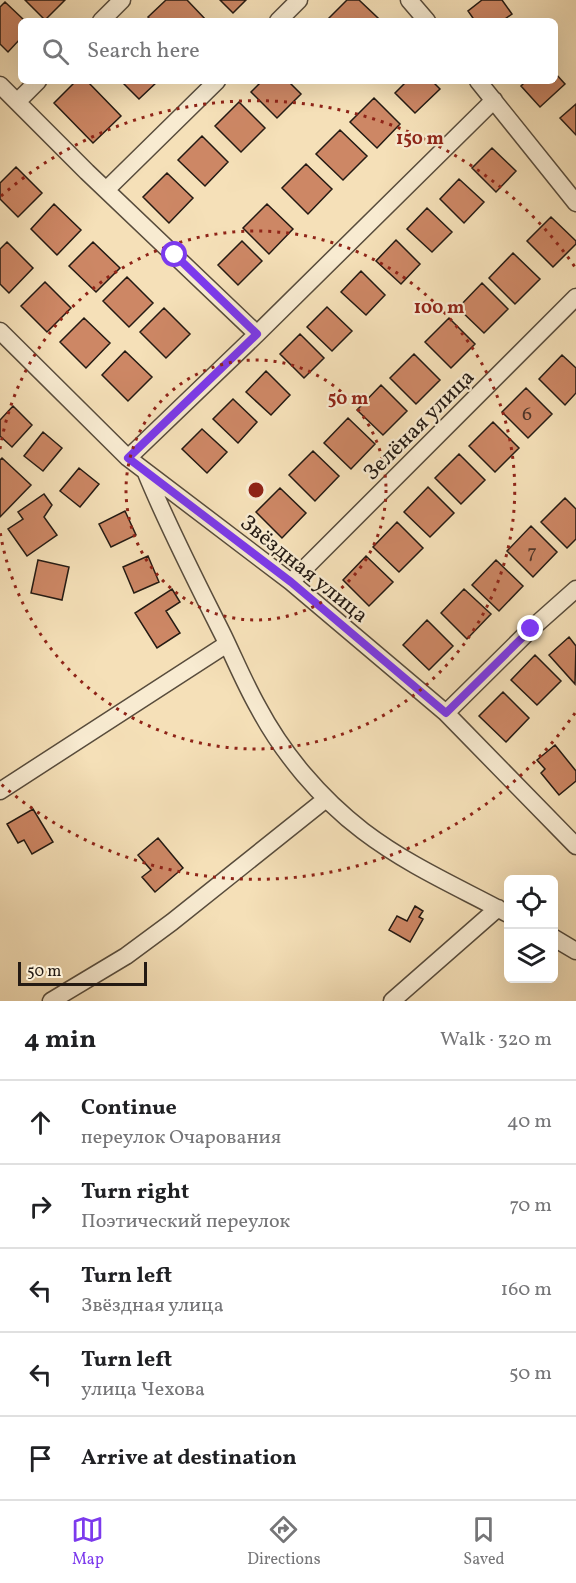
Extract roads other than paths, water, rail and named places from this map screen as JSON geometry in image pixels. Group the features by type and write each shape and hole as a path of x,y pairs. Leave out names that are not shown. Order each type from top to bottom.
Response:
{"street":[{"path":"104,18 122,0"},
{"path":"281,18 299,0"},
{"path":"409,0 424,18"},
{"path":"17,102 35,84"},
{"path":"106,190 214,84"},
{"path":"481,84 576,203"},
{"path":"0,85 257,334"},
{"path":"128,458 494,100"},
{"name":"Зелёная улица","path":"291,582 576,297"},
{"name":"Звёздная улица","path":"0,331 128,458 291,582 446,713 576,846"},
{"path":"146,472 164,517 258,707 279,742 298,767 326,799 362,830 410,864 503,911 392,1001"},
{"path":"446,713 531,629 576,589"},
{"path":"0,791 227,644"},
{"path":"51,1001 126,956 230,878 326,799"},
{"path":"558,940 576,951"}]}
